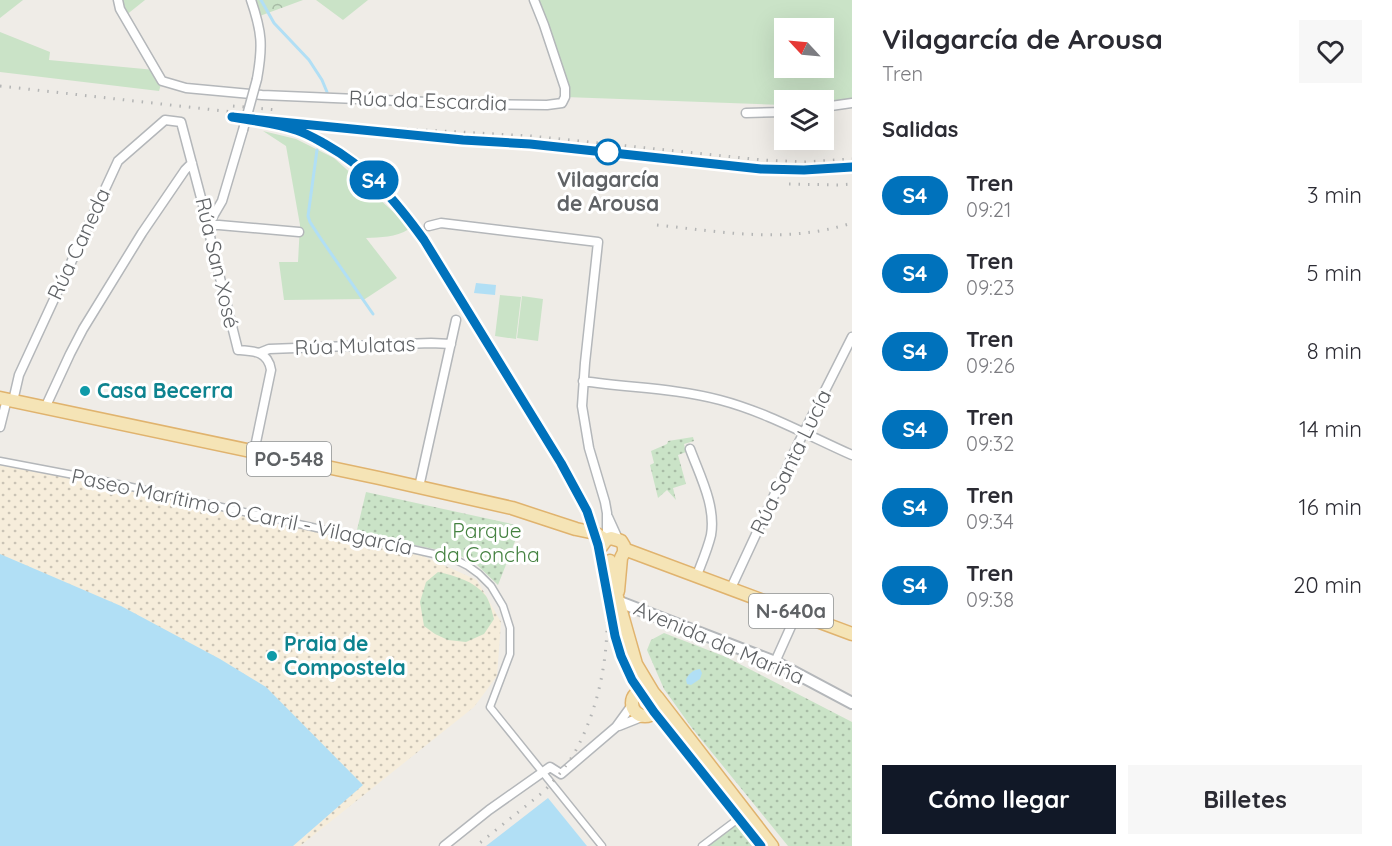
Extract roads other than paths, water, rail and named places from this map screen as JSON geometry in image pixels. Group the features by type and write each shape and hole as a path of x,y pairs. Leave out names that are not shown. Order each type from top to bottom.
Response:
{"main road":[{"name":"PO-548","path":"7,400 522,510 576,529 595,533 613,547"},
{"name":"N-640a","path":"613,547 697,575 852,634"},
{"path":"613,547 617,601 636,664 672,718 772,846"},
{"path":"636,664 633,701 636,712 672,718"},
{"path":"633,701 639,691 647,690 656,695"},
{"path":"648,715 658,706 656,695"}],"street":[{"name":"Rúa da Escardia","path":"118,0 120,9 162,81 186,88 262,95 547,105 562,103 565,88 534,0"},
{"path":"208,225 222,201 262,55 261,34 251,0"},
{"path":"834,106 852,103"},
{"path":"746,113 774,112"},
{"name":"Rúa Caneda","path":"0,428 7,400 118,161 165,120 181,122"},
{"name":"Rúa San Xosé","path":"181,122 238,350 259,353 268,359 271,370 254,452"},
{"path":"45,408 83,329 142,233 192,163"},
{"path":"429,226 441,223 598,242 582,406 607,513 607,534 613,547"},
{"path":"208,225 299,232"},
{"path":"419,487 456,320"},
{"name":"Rúa Santa Lucía","path":"731,588 852,337"},
{"name":"Rúa Mulatas","path":"259,353 269,349 290,348 451,344"},
{"path":"583,381 678,392 722,400 852,455"},
{"path":"690,449 707,494 711,513 711,535 697,575"},
{"name":"Paseo Marítimo O Carril - Vilagarcía","path":"0,461 100,480 429,552 460,562 479,574 491,586 503,606 510,628 510,654 490,707 543,772"},
{"name":"Avenida da Mariña","path":"617,601 775,662 852,703"},
{"path":"775,662 796,613"},
{"path":"444,846 489,810 550,767 561,774 616,727 633,701"},
{"path":"616,727 648,715"},
{"path":"543,772 602,846"},
{"path":"702,846 746,813"}],"water":[{"path":"476,283 496,285 495,295 474,293"},
{"path":"0,554 121,606 220,659 266,687 363,785 293,846 0,846"},
{"path":"700,669 702,673 700,679 691,685 687,684 689,674"},
{"path":"548,798 587,846 486,846"}],"waterway":[{"path":"261,0 274,23 309,60 327,92"},
{"path":"317,150 308,216 310,222 373,314"}],"railway":[{"path":"0,86 242,113"},
{"path":"233,106 277,110"},
{"path":"265,116 405,129 531,136 763,160 804,162 852,159"},
{"path":"233,117 281,126 311,136 340,153 368,174 391,198 424,240 561,463 592,524 605,580 607,609 603,668 588,724 576,750 552,783 476,846"},
{"path":"789,184 852,184"},
{"path":"657,225 731,233 779,235 803,233 852,223"},
{"path":"612,621 624,660 641,693 663,724 761,846"}],"train":[{"name":"S4","path":"761,846 654,712 632,680 615,636 598,545 587,511 561,463 424,240 380,184 337,151 296,130 232,117 463,140 530,144 761,169 804,170 852,167"}],"place":[{"name":"Vilagarcía de Arousa","path":"608,152"},
{"name":"Casa Becerra","path":"85,391"},
{"name":"Praia de Compostela","path":"272,656"}],"park label":[{"name":"Parque da Concha","path":"487,543"}]}
